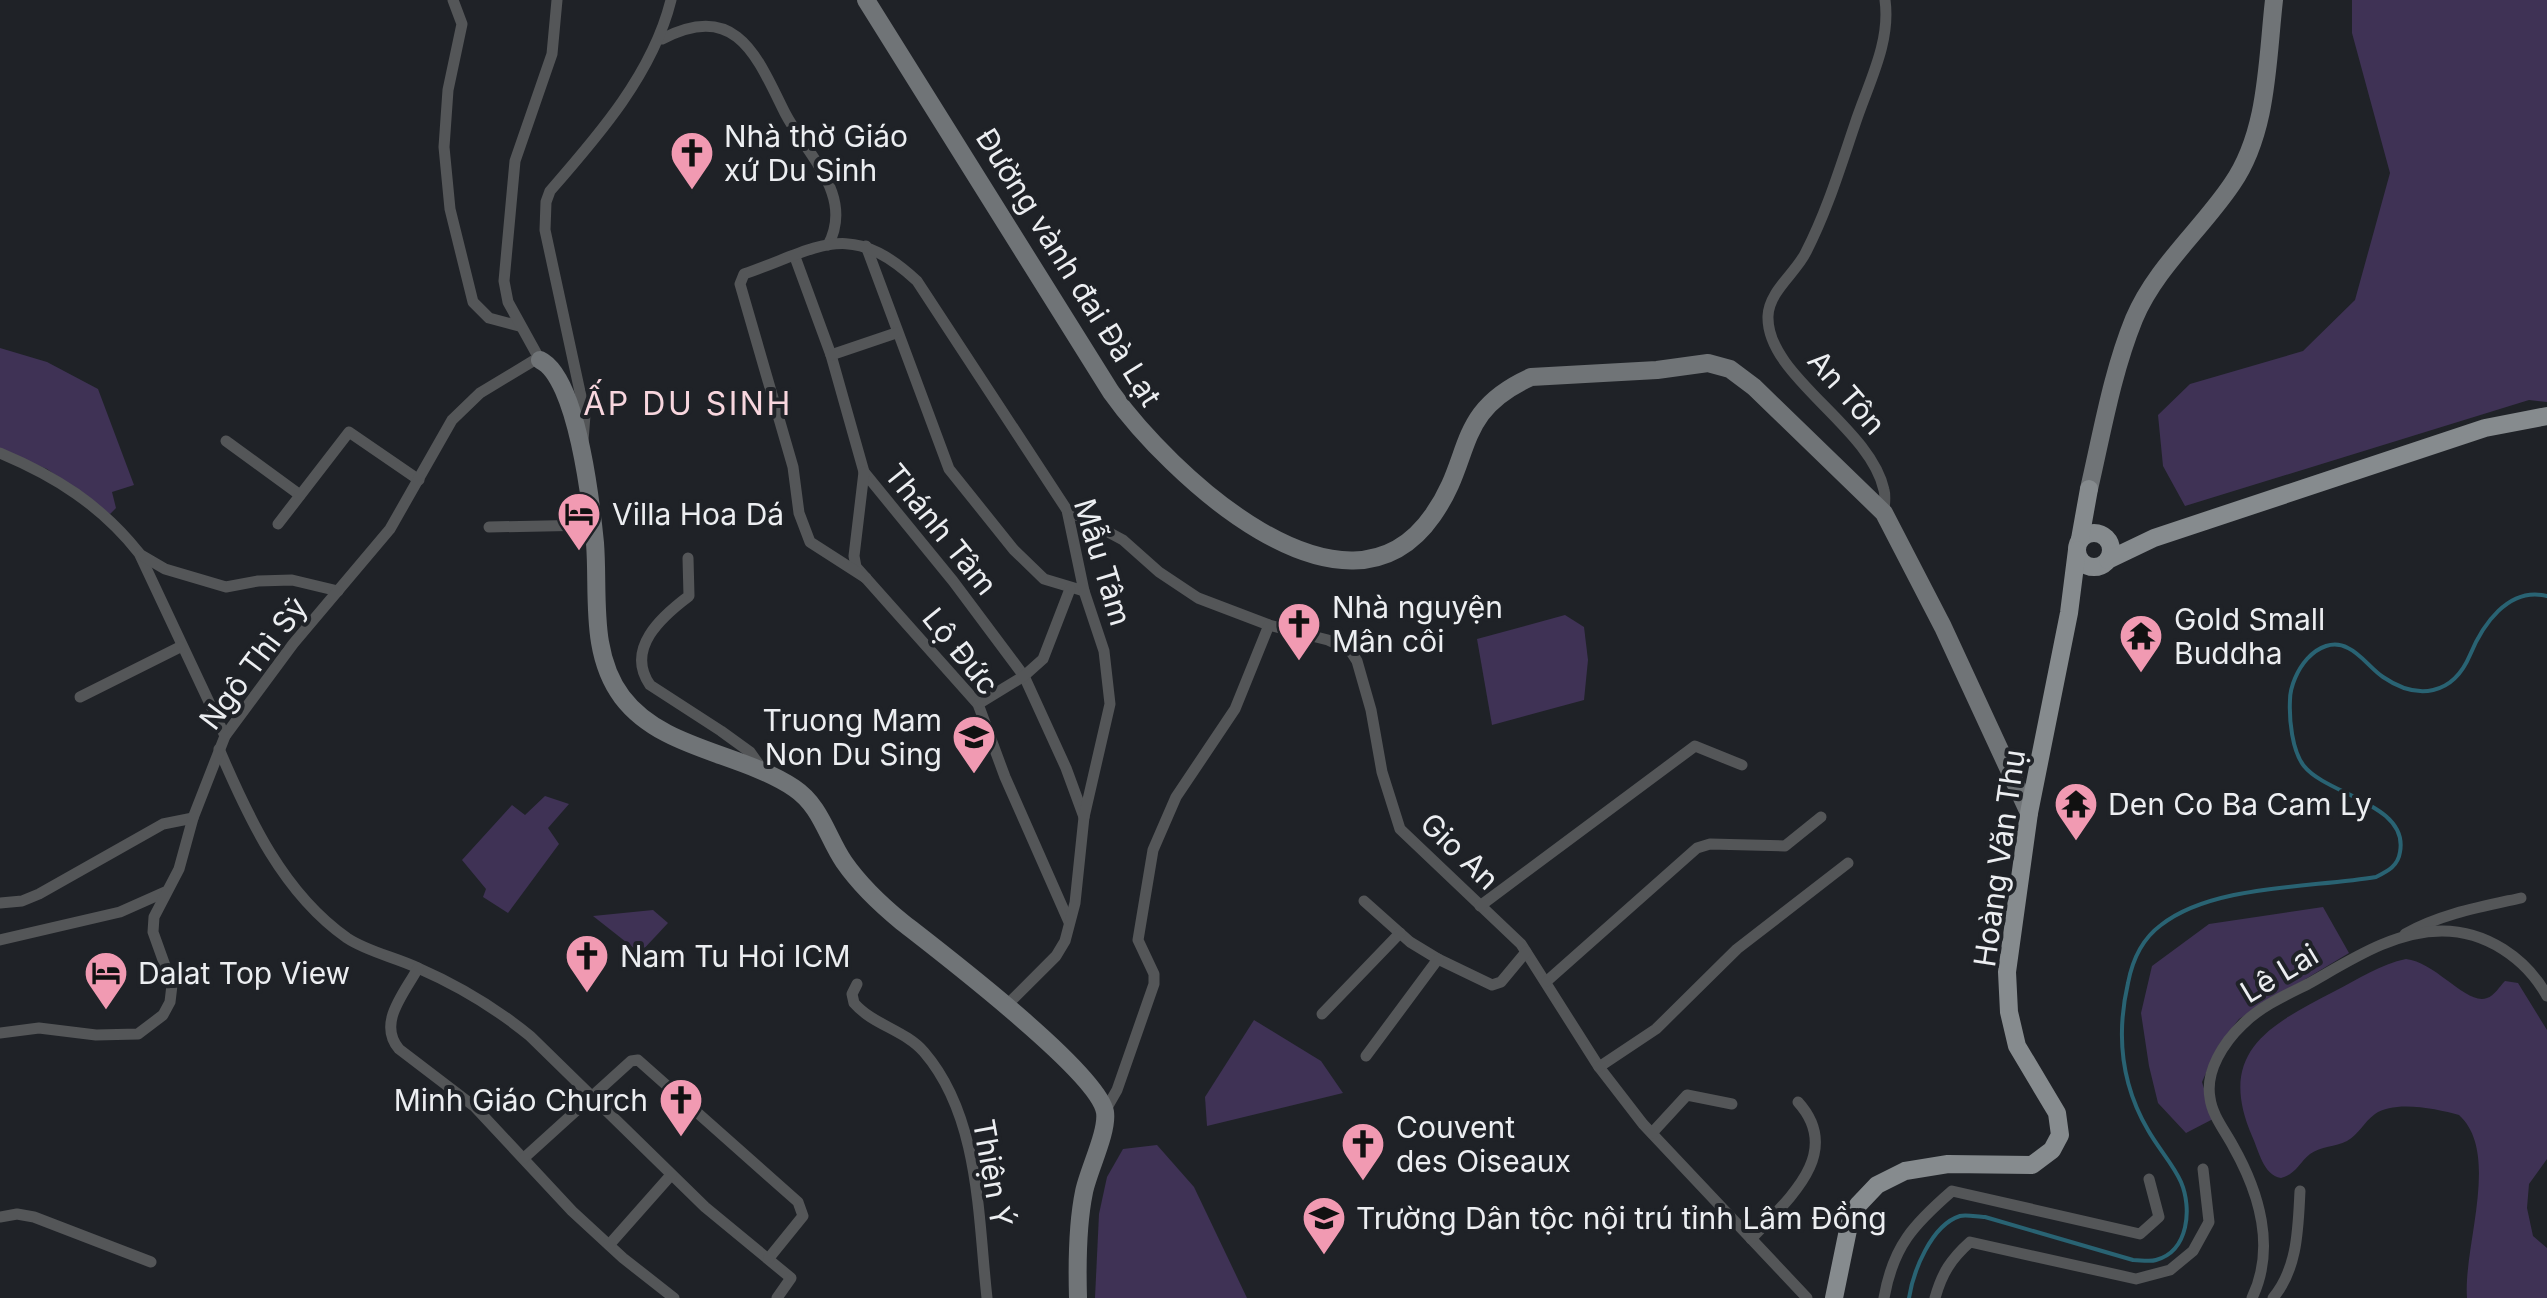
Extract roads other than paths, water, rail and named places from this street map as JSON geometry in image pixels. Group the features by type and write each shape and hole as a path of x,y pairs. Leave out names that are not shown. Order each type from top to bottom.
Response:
{"main road":[{"name":"Đường vành đai Đà Lạt","path":"866,0 1126,412 1194,484 1234,514 1276,538 1326,558 1355,560 1382,555 1405,543 1432,518 1485,406 1506,388 1531,377 1708,363 1730,369 1754,386 1884,513"},
{"path":"2103,563 2111,549 2093,517 2090,489 2134,318 2164,270 2232,184 2254,138 2262,104 2274,0"},
{"path":"540,360 552,366 561,380 582,456 593,525 600,638 605,666 620,695 643,720 663,732 796,789 810,803 843,860 870,894 1080,1073 1104,1111 1080,1212 1078,1298"},
{"path":"2154,538 2123,541 2090,532 2078,544 2086,565 2103,563 2154,538 2485,428 2547,416"},
{"name":"Hoàng Văn Thụ","path":"1834,1298 1849,1225 1858,1204 1876,1185 1905,1171 1948,1164 2032,1166 2052,1150 2060,1135 2058,1113 2017,1046 2009,1012 2008,972 2029,813 2070,613 2078,544 2090,489"},
{"name":"An Tôn","path":"1884,513 1943,626 2029,813"},
{"name":"Hoàng Văn Thụ","path":"2070,613 2082,586 2103,563"}],"street":[{"path":"453,0 462,24 448,90 444,147 450,209 474,302 489,318 520,326"},
{"path":"540,360 508,302 504,281 515,161 552,54 557,0"},
{"path":"582,456 585,415 549,247 546,202 550,190 623,100 652,49 672,0"},
{"name":"An Tôn","path":"1884,513 1884,490 1872,464 1773,347 1768,315 1771,302 1804,256 1834,189 1881,50 1887,23 1886,0"},
{"path":"652,49 688,14"},
{"path":"730,17 741,23 752,40 786,114 834,195 836,226 828,245"},
{"path":"866,578 810,542 799,513 793,468 740,284 744,274 838,242 866,245 949,469 1014,550 1044,579 1084,592"},
{"name":"Mẫu Tâm","path":"866,245 901,266 916,281 1067,510 1084,592 1104,651 1110,704 1084,817 1075,903 1056,956 1006,1006"},
{"name":"Thánh Tâm","path":"795,256 830,354 864,472 1024,676 1084,817"},
{"path":"830,354 896,333"},
{"name":"Ngô Thì Sỹ","path":"0,1033 39,1028 96,1035 138,1034 154,1023 170,1002 172,985 153,932 154,917 179,869 193,818 225,736 292,644 390,529 444,432 463,408 540,360"},
{"path":"278,524 349,432 418,480"},
{"path":"226,441 300,495"},
{"path":"0,452 64,484 92,503 124,534 139,553 225,736"},
{"path":"864,472 854,556 856,567 866,578"},
{"name":"Gio An","path":"1067,510 1123,540 1158,572 1198,598 1350,650 1371,710 1382,772 1400,829 1526,952 1599,1067 1652,1133 1806,1298"},
{"path":"489,527 593,525"},
{"path":"139,553 165,570 226,587 292,580 338,592"},
{"path":"688,558 690,596 654,628 644,643 642,672 650,685 750,752 765,773"},
{"name":"Lộ Đức","path":"866,578 978,704 1005,777 1069,922"},
{"path":"978,704 1024,676 1043,658 1070,589"},
{"path":"1104,1111 1118,1090 1154,984 1154,974 1138,940 1152,850 1176,796 1235,709 1270,625"},
{"path":"80,697 180,647"},
{"path":"1480,906 1695,746 1742,766"},
{"path":"219,749 260,837 290,884 350,940 418,968 516,1024 670,1176 792,1278 777,1298"},
{"path":"1547,982 1697,848 1710,844 1785,846 1821,817"},
{"path":"0,903 39,894 163,824 193,818"},
{"path":"1599,1067 1656,1029 1737,949 1848,863"},
{"path":"0,940 120,912 165,892"},
{"path":"2397,938 2441,917 2521,898"},
{"path":"1364,901 1438,959 1492,985 1500,982 1526,952"},
{"name":"Lê Lai","path":"2252,1298 2264,1274 2263,1222 2248,1171 2217,1118 2210,1097 2212,1070 2223,1047 2244,1022 2288,994 2397,938 2437,931 2460,932 2486,940 2520,960 2537,977 2547,996"},
{"path":"1322,1014 1400,933"},
{"path":"1366,1056 1438,959"},
{"path":"418,968 390,1021 390,1039 398,1050 475,1107 609,1246 674,1298"},
{"name":"Thiện Ý","path":"857,984 852,994 854,1004 914,1042 927,1056 962,1121 987,1298"},
{"path":"524,1158 590,1096 631,1061 638,1060 798,1202 803,1216 769,1258"},
{"path":"1652,1133 1686,1095 1732,1104"},
{"path":"1751,1239 1802,1183 1811,1167 1814,1130 1811,1117 1798,1102"},
{"path":"1948,1164 1952,1191"},
{"path":"1935,1298 1951,1260 1970,1242 2136,1279 2170,1270 2193,1251 2208,1222 2203,1169"},
{"path":"609,1246 670,1176"},
{"path":"1952,1191 2140,1234 2159,1216 2149,1179"},
{"path":"1884,1298 1898,1249 1918,1221 1952,1191"},
{"path":"2272,1298 2280,1290 2296,1249 2300,1191"},
{"path":"0,1217 17,1214 34,1218 151,1262"}],"waterway":[{"path":"1909,1298 1919,1263 1932,1239 1950,1221 1963,1215 1985,1217 2133,1260 2156,1260 2175,1248 2187,1216 2184,1192 2178,1175 2139,1113 2123,1059 2124,1002 2139,951 2161,925 2208,902 2264,890 2376,877 2395,864 2400,852 2399,836 2392,822 2380,811 2315,776 2297,752 2292,734 2291,689 2307,659 2316,651 2326,646 2342,646 2396,685 2433,690 2454,679 2498,611 2520,597 2547,596"}],"place":[{"name":"Nhà thờ Giáo xứ Du Sinh","path":"692,191"},
{"name":"Villa Hoa Dá","path":"579,552"},
{"name":"Nhà nguyện Mân côi","path":"1299,662"},
{"name":"Gold Small Buddha","path":"2141,674"},
{"name":"Truong Mam Non Du Sing","path":"974,775"},
{"name":"Den Co Ba Cam Ly","path":"2076,842"},
{"name":"Nam Tu Hoi ICM","path":"587,994"},
{"name":"Dalat Top View","path":"106,1011"},
{"name":"Minh Giáo Church","path":"681,1138"},
{"name":"Couvent des Oiseaux","path":"1363,1182"},
{"name":"Trường Dân tộc nội trú tỉnh Lâm Đồng","path":"1324,1256"}],"district":[{"name":"ẤP DU SINH","path":"688,403"}]}
